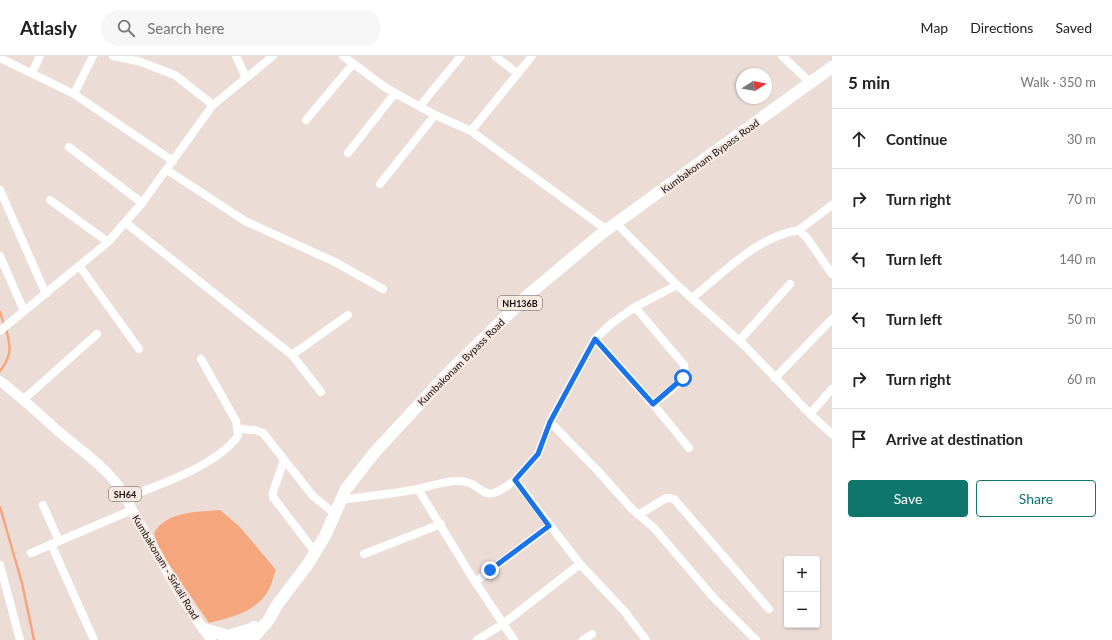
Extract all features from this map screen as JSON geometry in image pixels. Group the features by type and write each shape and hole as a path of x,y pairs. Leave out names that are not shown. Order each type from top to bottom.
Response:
{"highway":[{"name":"Kumbakonam Bypass Road","path":"240,640 252,637 268,621 277,605 315,552 342,500 346,489 375,452 449,372 528,295 612,226 832,67"},
{"path":"204,629 228,636 252,637"}],"main road":[{"name":"Kumbakonam - Sirkali Road","path":"0,381 24,399 58,431 98,463 113,478 127,497 132,510 184,601 211,640"}],"street":[{"path":"32,73 40,56"},
{"path":"74,94 93,56"},
{"path":"113,56 138,61 175,75 213,105"},
{"path":"236,56 246,78"},
{"path":"0,331 80,267 108,242 142,203 213,105 273,56"},
{"path":"343,56 394,93 435,115 471,131 612,226 739,341 810,414 832,434"},
{"path":"420,106 461,56"},
{"path":"495,56 518,74"},
{"path":"471,131 532,56"},
{"path":"782,56 811,83"},
{"path":"0,58 74,94 173,161"},
{"path":"306,120 353,64"},
{"path":"348,153 394,93"},
{"path":"380,184 435,115"},
{"path":"68,147 142,203"},
{"path":"167,170 245,220 335,262 383,289"},
{"path":"0,190 46,294"},
{"path":"50,200 108,242"},
{"path":"692,298 750,250 782,233 799,230 832,205"},
{"path":"126,223 292,354 321,392"},
{"path":"799,230 808,238 832,274"},
{"path":"0,256 24,311"},
{"path":"80,267 139,349"},
{"path":"739,341 790,284"},
{"path":"342,500 418,489 448,481 460,480 472,484 486,493 492,494 501,491 515,480 538,454 550,422 595,339 612,323 635,307 677,285"},
{"path":"635,307 684,366 686,371 683,378 653,404"},
{"path":"292,354 348,315"},
{"path":"775,378 832,319"},
{"path":"24,399 97,334"},
{"path":"595,339 653,404 689,448"},
{"path":"127,497 176,478 206,462 230,446 238,436 236,421 201,359"},
{"path":"810,414 832,389"},
{"path":"550,422 597,470 618,495 638,515 654,528 713,597 756,640"},
{"path":"238,429 254,430 263,433 313,496 335,514"},
{"path":"284,460 273,492 273,497 315,552"},
{"path":"515,480 549,526 580,564 625,612 646,640"},
{"path":"418,489 441,524 475,582 514,640"},
{"path":"638,515 666,498 674,499 769,609"},
{"path":"43,505 59,541"},
{"path":"31,553 132,510"},
{"path":"364,554 441,524"},
{"path":"475,582 549,526"},
{"path":"51,544 94,640"},
{"path":"477,640 504,624 580,564"},
{"path":"1,569 20,640"},
{"path":"584,640 592,634"}],"shaded area":[{"path":"220,510 240,527 276,570 269,589 257,604 242,613 209,623 159,550 154,533 166,520 174,517 193,512"}],"waterway":[{"path":"0,312 4,325"},
{"path":"0,371 7,361 9,351 9,341 6,329"},
{"path":"0,507 22,583 34,640"}],"route":[{"path":"490,570 549,526 515,480 538,454 550,422 595,339 653,404 683,378"}]}
